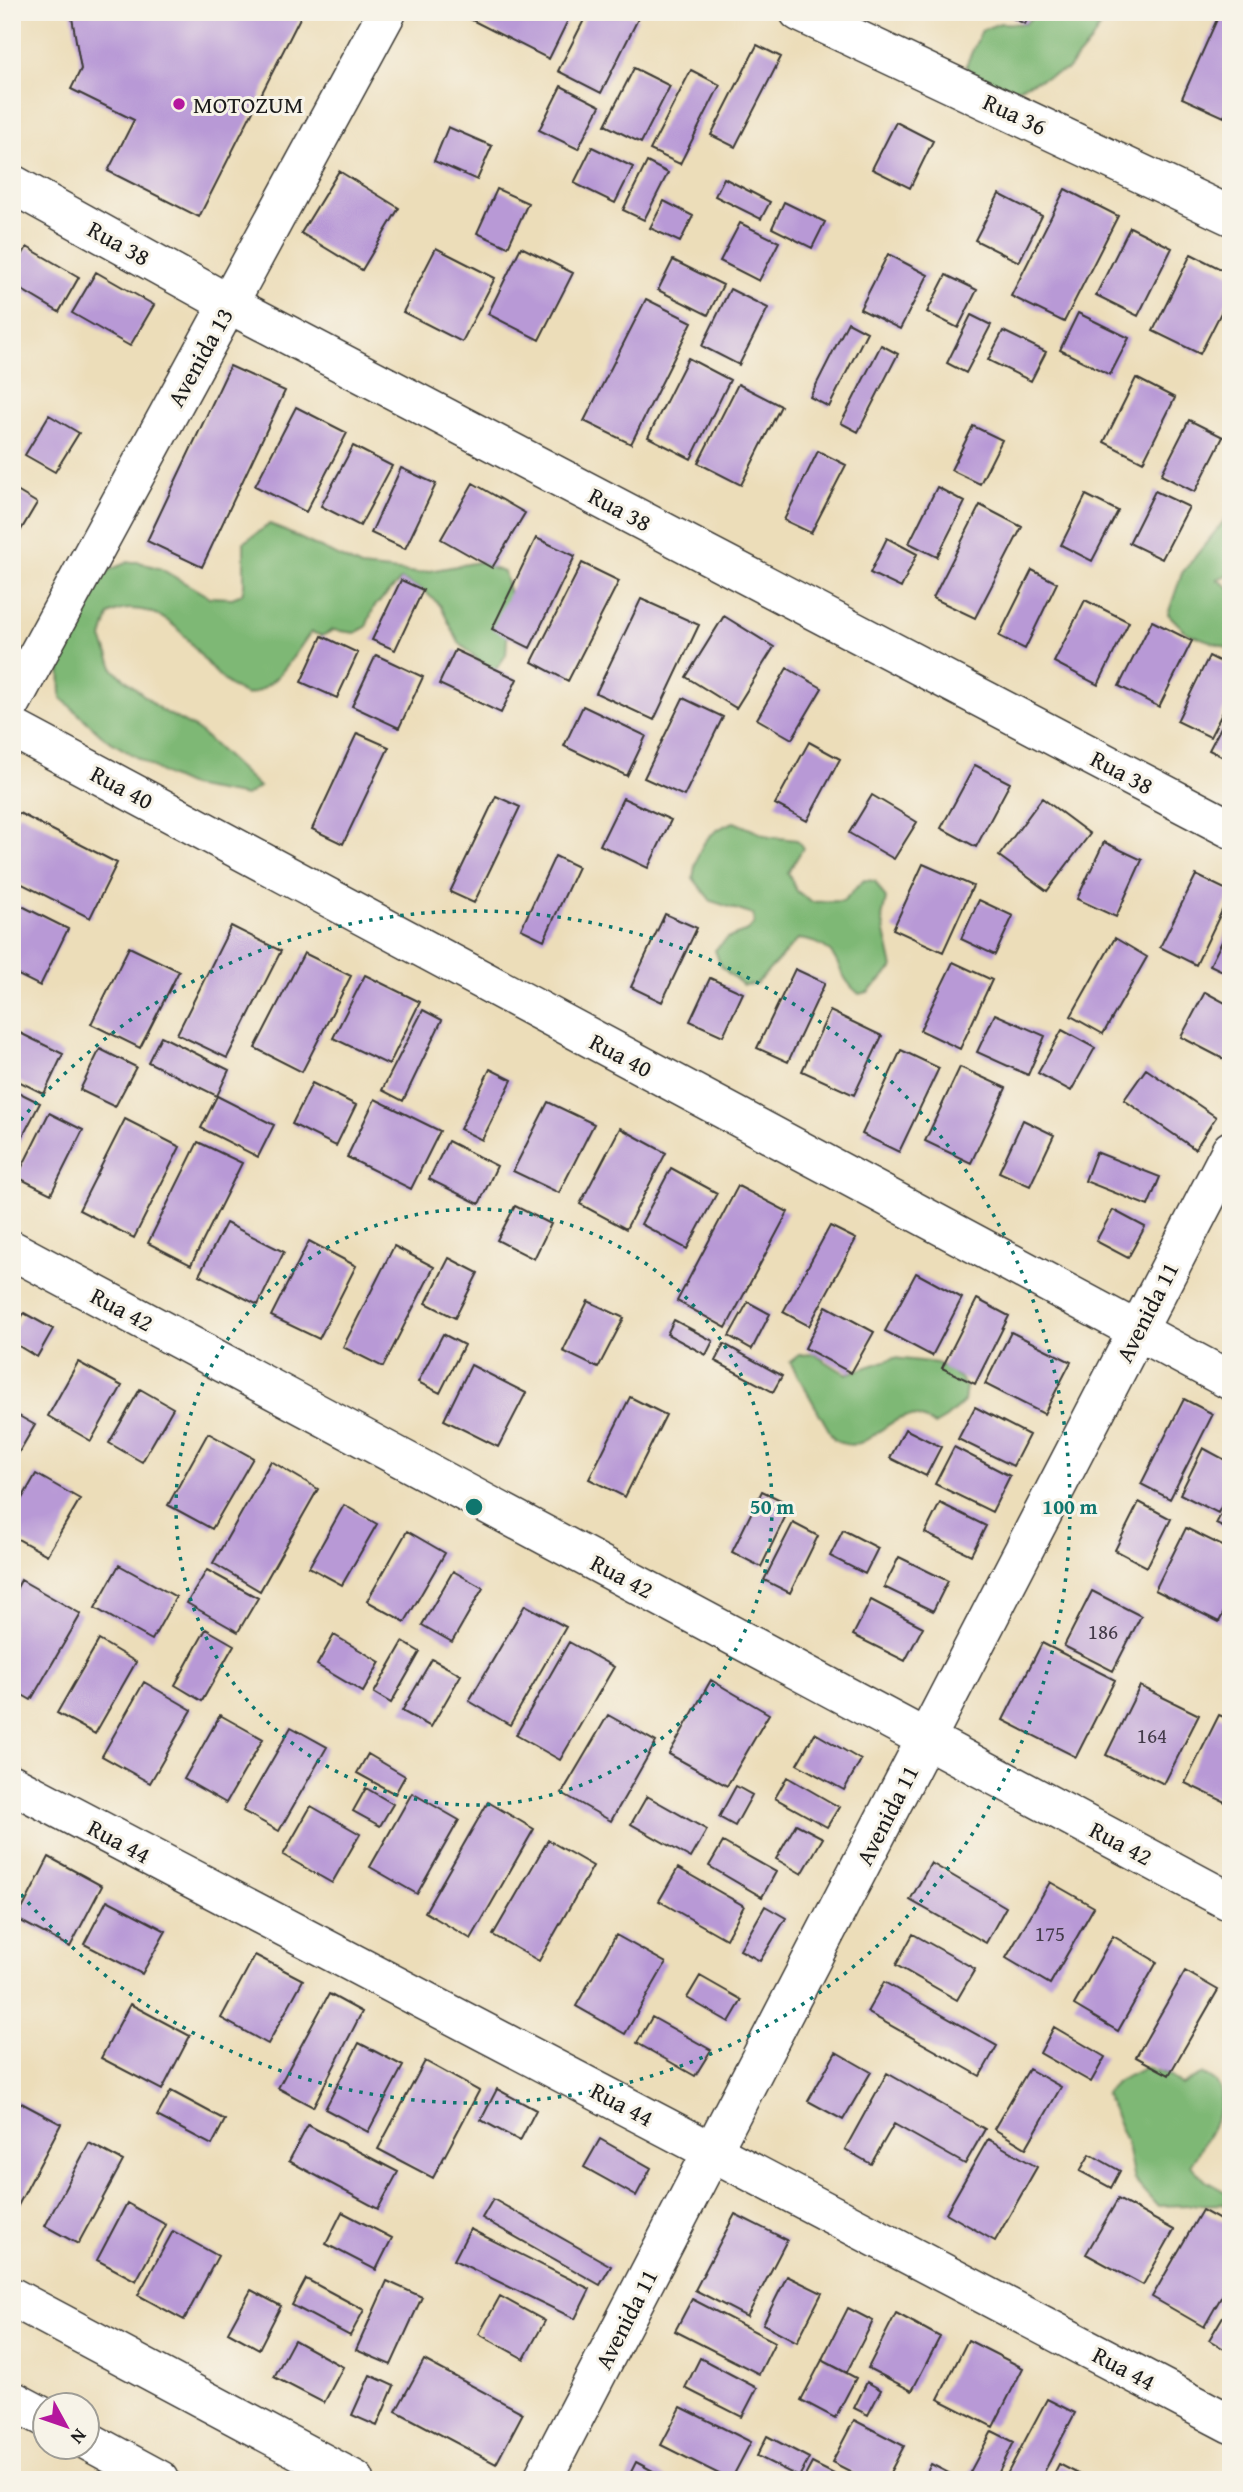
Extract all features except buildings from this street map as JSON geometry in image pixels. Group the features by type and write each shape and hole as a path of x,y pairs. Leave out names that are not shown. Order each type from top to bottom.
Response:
{"street":[{"name":"Avenida 13","path":"12,702 387,12"},
{"name":"Rua 36","path":"799,12 1231,216"},
{"name":"Rua 38","path":"12,184 229,304 1231,829"},
{"name":"Rua 40","path":"12,728 1231,1381"},
{"name":"Avenida 11","path":"542,2480 1231,1150"},
{"name":"Rua 42","path":"12,1250 1231,1902"},
{"name":"Rua 44","path":"12,1784 1231,2424"},
{"path":"12,2297 355,2480"},
{"path":"12,2400 32,2411"},
{"path":"102,2449 160,2480"}],"green space":[{"path":"1037,12 1108,12 1091,42 1067,70 1003,93 973,82 966,65 982,30 1000,23 1025,24"},
{"path":"1231,512 1231,574 1217,579 1231,589 1231,649 1187,633 1168,614 1182,573"},
{"path":"270,524 361,567 418,573 484,561 492,568 504,572 510,594 506,655 493,673 459,643 440,605 423,590 401,580 374,607 366,627 355,633 333,630 322,636 311,632 275,679 257,692 246,695 217,674 171,623 136,609 109,615 102,638 114,670 161,710 198,730 259,787 246,796 190,786 106,739 61,698 60,655 79,603 109,570 128,562 139,562 161,569 209,597 232,598 242,594 244,585 244,542"},
{"path":"734,822 769,837 797,840 803,848 788,873 797,891 811,902 843,901 864,880 875,881 886,899 882,918 893,968 868,992 859,994 850,985 836,960 824,947 798,939 756,984 743,985 721,967 715,950 728,938 748,931 754,923 753,915 711,901 693,878 700,850 709,836"},
{"path":"814,1354 846,1374 894,1358 937,1363 960,1378 966,1387 964,1402 934,1425 919,1417 905,1417 859,1443 847,1445 834,1439 790,1362 799,1355"},
{"path":"1146,2067 1169,2075 1181,2085 1203,2074 1217,2084 1221,2092 1219,2113 1190,2165 1206,2181 1231,2195 1231,2207 1223,2204 1157,2206 1134,2180 1126,2141 1105,2093 1116,2082"}],"place":[{"name":"MOTOZUM","path":"179,104"}]}
